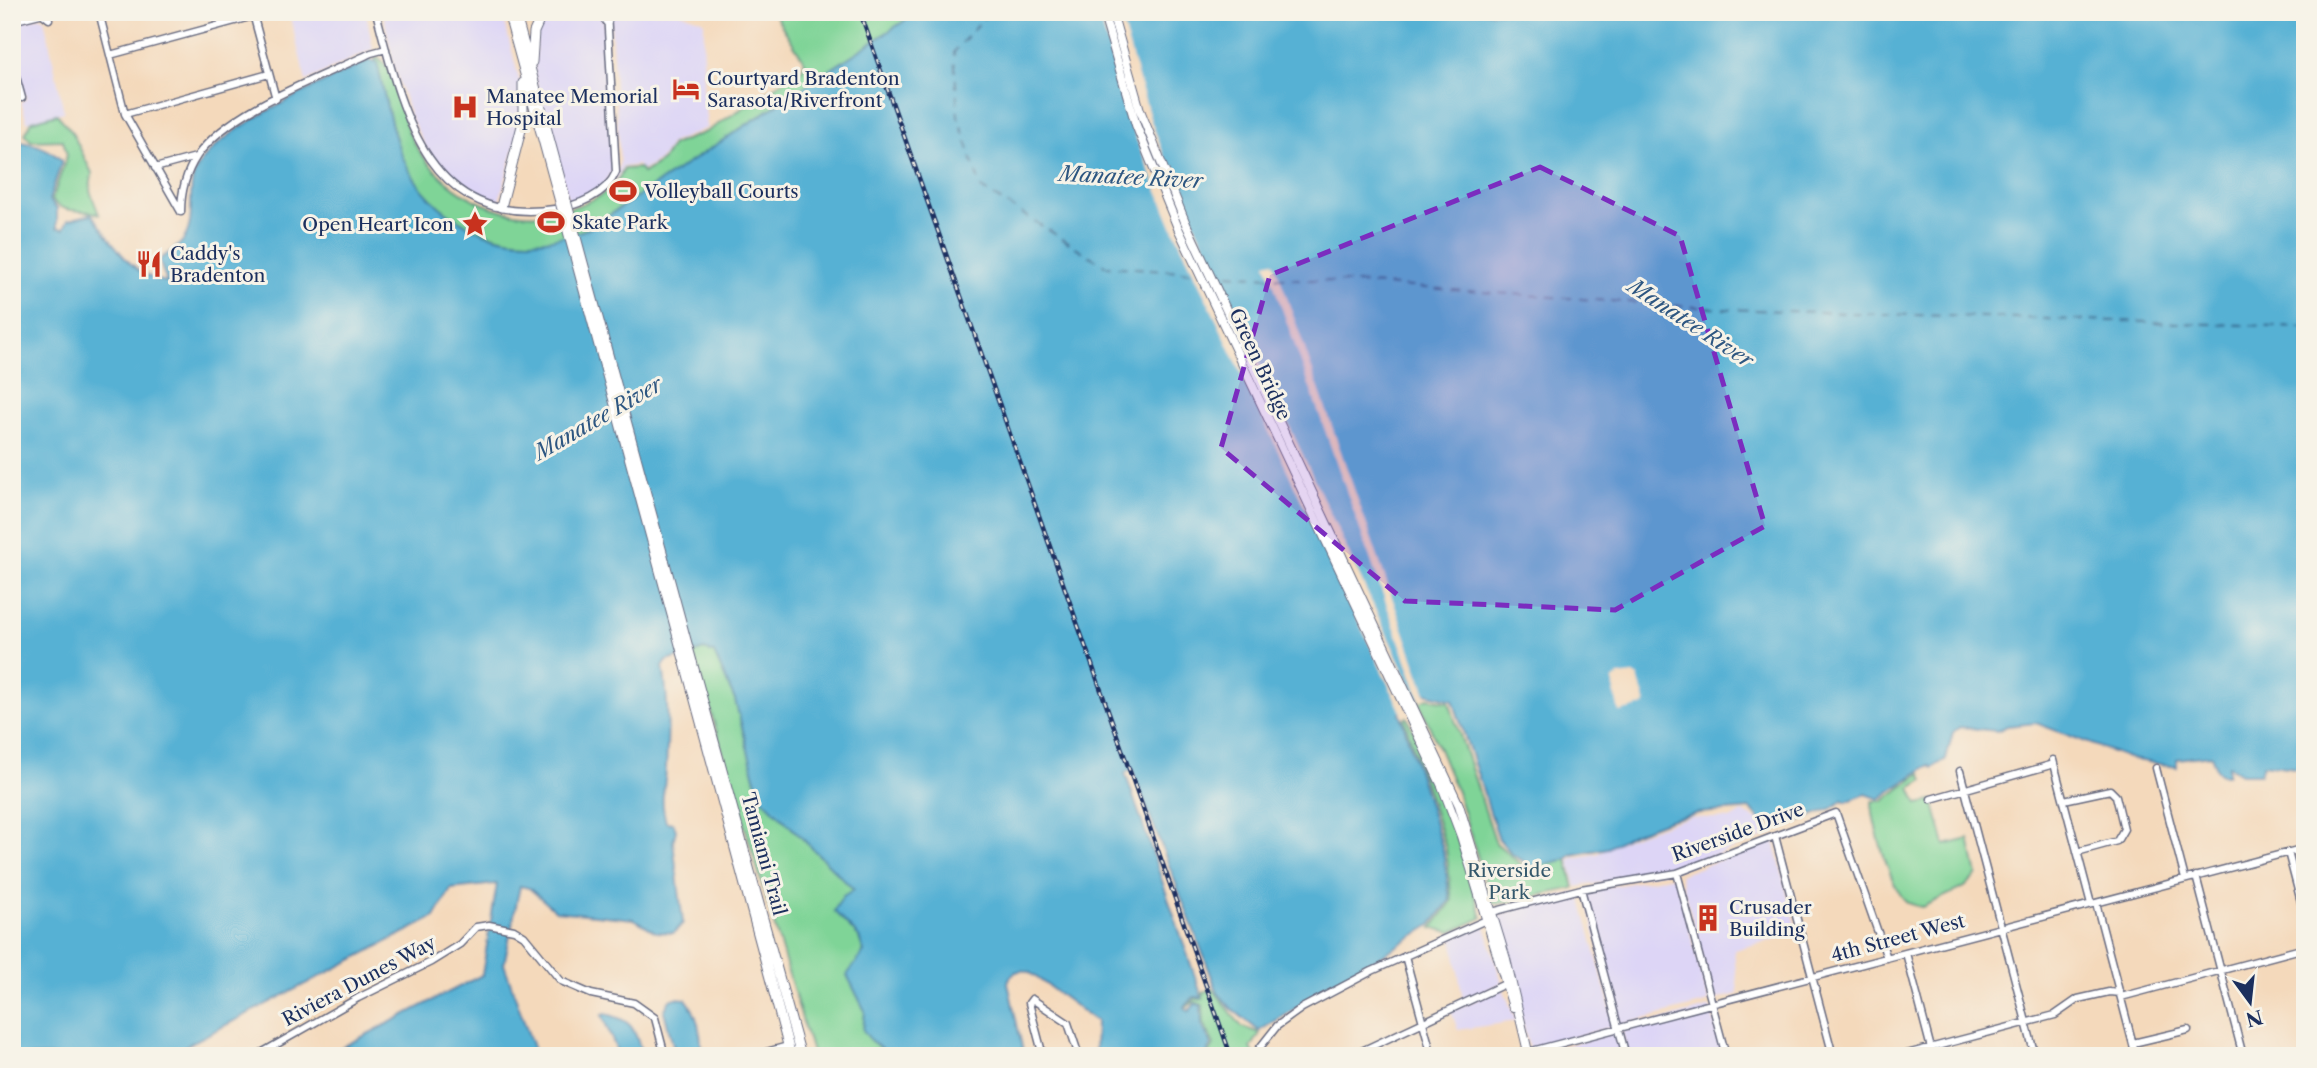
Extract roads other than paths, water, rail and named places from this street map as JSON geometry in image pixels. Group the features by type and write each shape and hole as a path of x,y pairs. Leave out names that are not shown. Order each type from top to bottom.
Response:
{"highway":[{"path":"508,12 559,186"},
{"path":"515,12 559,186"},
{"path":"532,75 534,32 543,12"},
{"path":"501,207 524,114 520,54"},
{"name":"Tamiami Trail","path":"559,186 753,898 801,1056"},
{"name":"Tamiami Trail","path":"753,898 789,1051"}],"main road":[{"name":"Green Bridge","path":"1103,12 1136,125 1178,228 1415,718"},
{"name":"Green Bridge","path":"1112,12 1140,110 1186,224 1415,718"},
{"path":"1415,718 1471,857 1485,904 1492,912"},
{"path":"1415,718 1459,805 1506,960 1508,983"},
{"path":"1461,836 1528,1054"},
{"path":"1486,920 1492,925 1506,960"}],"street":[{"path":"99,12 125,114 181,212 183,185 196,157 233,124 276,99 371,53 386,49"},
{"path":"110,55 268,12"},
{"path":"376,12 410,127 428,159 459,189 501,207 522,210 551,210 587,199 612,180 617,168 617,150 605,15"},
{"path":"12,21 40,13 49,19"},
{"path":"253,14 276,99"},
{"path":"12,62 23,98"},
{"path":"125,114 269,74"},
{"path":"155,168 196,157"},
{"path":"1931,799 2054,762 2136,1056"},
{"path":"2156,768 2185,879"},
{"path":"1960,771 2035,1056"},
{"path":"2064,800 2110,790 2116,796 2124,829 2117,841 2077,852"},
{"name":"Riverside Drive","path":"1492,912 1581,889 1677,873 1836,813 1887,958"},
{"path":"1775,836 1833,1056"},
{"name":"4th Street West","path":"1499,1056 1528,1054 2305,848"},
{"path":"2288,852 2305,917"},
{"path":"1677,873 1726,1056"},
{"path":"2196,876 2244,1056"},
{"path":"1581,889 1626,1056"},
{"path":"1258,1056 1258,1049 1267,1037 1289,1017 1405,956 1486,920"},
{"name":"Riviera Dunes Way","path":"256,1056 348,1003 431,962 460,944 477,927 489,925 514,930 524,936 561,981 591,994 634,1003 655,1018 665,1056"},
{"path":"1899,1056 2055,1014 2078,999 2109,992 2120,995 2305,948"},
{"path":"1906,953 1933,1056"},
{"path":"1405,956 1432,1056"},
{"path":"1351,1056 1508,983"},
{"path":"1043,1056 1030,1000 1045,1007 1072,1029 1079,1056"},
{"path":"1033,1016 1045,1007"},
{"path":"2133,1044 2188,1030"},
{"path":"2281,1056 2305,1049"},
{"path":"752,1056 789,1051"}],"water":[{"name":"Manatee River","path":"918,12 1247,12 1249,19 1275,12 2305,12 2305,769 2263,764 2260,774 2241,774 2228,766 2228,774 2224,775 2217,771 2211,755 2177,759 2177,767 2131,759 2036,723 2007,726 1997,731 1960,727 1953,732 1946,759 1932,768 1929,765 1879,799 1866,794 1846,802 1842,800 1833,808 1779,828 1772,821 1762,822 1751,809 1699,813 1669,820 1632,834 1608,848 1571,855 1567,859 1533,867 1512,854 1499,839 1453,700 1426,693 1400,713 1443,849 1450,900 1431,925 1259,1031 1231,1008 1218,993 1132,769 1125,773 1202,997 1194,997 1184,1007 1189,1011 1195,1004 1201,1005 1202,1024 1211,1045 1206,1056 1095,1056 1096,1021 1029,972 1018,971 1008,983 1024,1056 892,1056 872,1042 863,1030 865,1011 847,975 864,952 859,937 834,911 843,896 854,890 760,796 735,700 714,653 704,650 667,661 663,667 668,730 663,806 666,822 673,823 676,830 673,842 683,923 674,933 656,932 634,919 556,911 529,888 520,886 504,964 536,1056 325,1056 482,975 497,884 451,889 435,917 166,1056 12,1056 12,142 39,146 62,161 49,200 57,209 57,228 64,229 68,220 92,214 115,246 133,265 154,279 167,282 159,260 179,245 188,231 194,176 210,151 276,106 369,60 377,62 390,118 410,172 440,207 478,231 500,238 546,240 588,229"},
{"path":"686,999 698,1024 701,1052 692,1056 675,1053 664,1011 670,1000"},
{"path":"602,1015 623,1020 632,1028 643,1056 619,1056"}],"railway":[{"path":"860,12 1231,1056"}],"place":[{"name":"Courtyard Bradenton Sarasota/Riverfront","path":"686,89"},
{"name":"Manatee Memorial Hospital","path":"465,107"},
{"name":"Volleyball Courts","path":"623,191"},
{"name":"Skate Park","path":"551,222"},
{"name":"Open Heart Icon","path":"475,224"},
{"name":"Caddy's Bradenton","path":"149,264"},
{"name":"Crusader Building","path":"1708,918"}],"park label":[{"name":"Riverside Park","path":"1509,881"}]}
